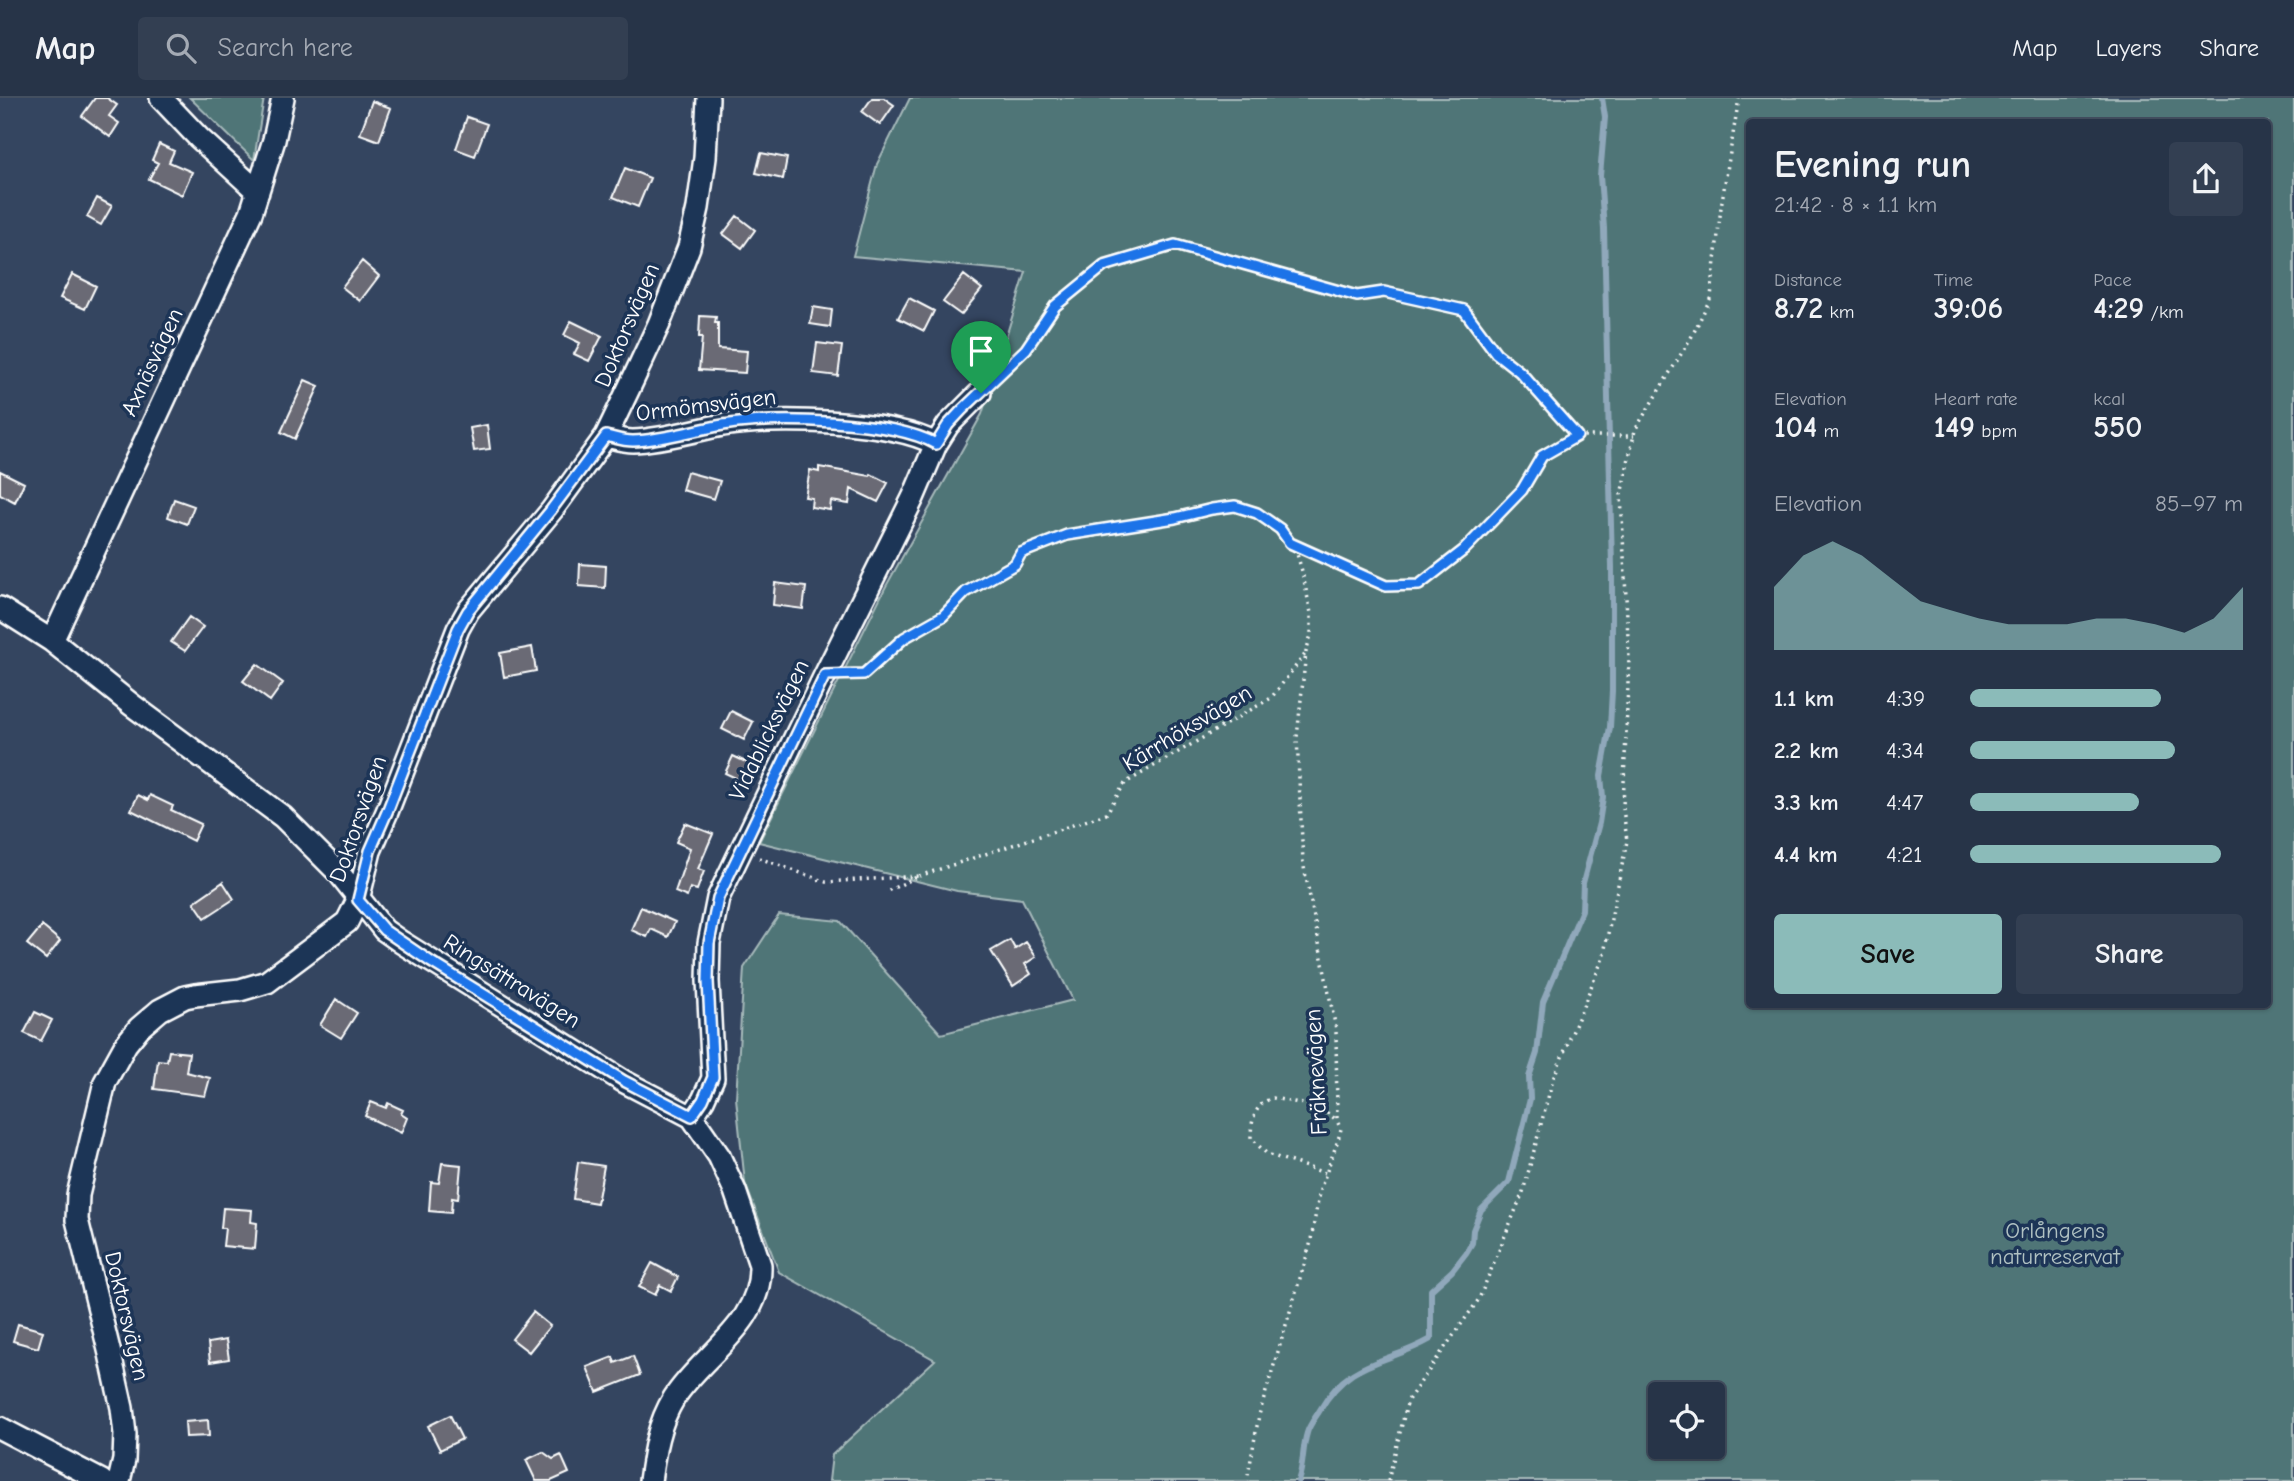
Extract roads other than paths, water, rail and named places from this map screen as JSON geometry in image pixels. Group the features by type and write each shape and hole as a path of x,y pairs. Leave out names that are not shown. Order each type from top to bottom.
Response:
{"street":[{"path":"161,98 199,138 258,191"},
{"name":"Axnäsvägen","path":"52,641 231,257 258,191 274,140 283,98"},
{"name":"Doktorsvägen","path":"119,1481 124,1460 122,1408 77,1220 78,1195 105,1082 126,1044 139,1028 160,1010 185,997 212,991 255,987 267,982 348,922 358,900 370,851 458,629 468,611 543,520 606,436 659,324 689,247 698,208 705,158 708,98"},
{"name":"Vidablicksvägen","path":"692,1116 713,1077 708,981 712,922 718,898 913,498 936,444 948,425 981,393"},
{"name":"Ormömsvägen","path":"606,436 631,441 770,420 878,427 922,436 936,444"},
{"name":"Ringsättravägen","path":"0,608 52,641 132,705 284,817 339,873 384,930 624,1081 692,1116 719,1156 735,1191 757,1255 760,1277 753,1301 744,1318 679,1391 664,1415 649,1481"},
{"path":"0,1428 102,1481"}],"waterway":[{"path":"1298,1481 1308,1430 1332,1393 1356,1372 1431,1339 1431,1290 1452,1271 1466,1253 1472,1243 1473,1230 1481,1210 1509,1182 1530,1099 1529,1077 1537,1053 1543,1002 1582,910 1583,883 1603,797 1601,776 1610,727 1612,691 1612,567 1604,228 1600,176 1605,117 1602,98"}],"park label":[{"name":"Orlångens naturreservat","path":"2055,1243"}]}
